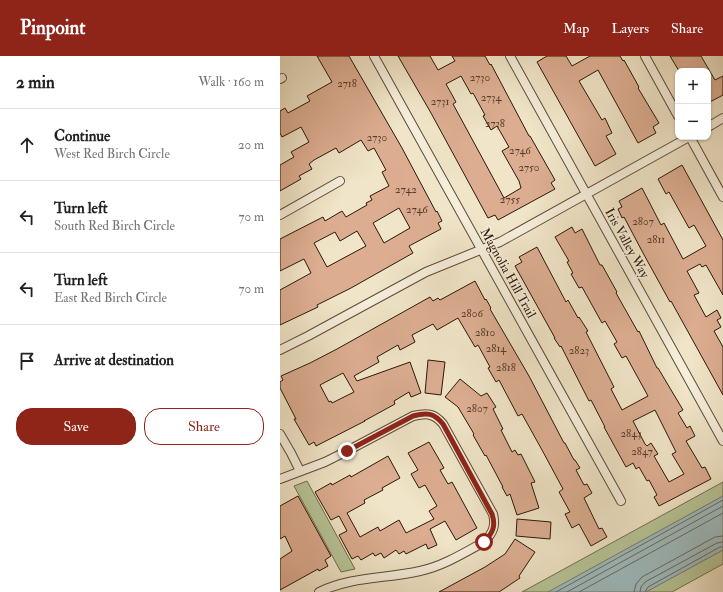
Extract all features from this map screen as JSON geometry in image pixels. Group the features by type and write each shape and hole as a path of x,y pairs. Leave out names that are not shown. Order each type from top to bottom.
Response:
{"street":[{"name":"Magnolia Hill Trail","path":"374,56 621,501"},
{"name":"Iris Valley Way","path":"510,56 723,441"},
{"path":"645,56 675,111"},
{"path":"711,124 723,118"},
{"path":"280,350 426,272 500,242 684,140"},
{"path":"691,140 723,197"},
{"path":"280,215 340,181"},
{"path":"280,479 347,451 413,416 431,414 438,418 443,424 492,514 494,529 484,542 438,566 420,571 350,581 334,585 319,592"},
{"path":"280,434 300,471"}],"green space":[{"path":"307,481 355,569 341,572 294,486"},
{"path":"723,482 723,564 672,592 522,592"}],"water":[{"path":"723,496 723,550 646,592 548,592"}],"building":[{"path":"317,56 349,56 402,148 436,212 437,211 442,221 438,223 441,229 409,246 413,253 351,288 317,305 318,307 280,325 280,290 311,273 304,259 280,271 280,239 323,217 325,221 342,211 346,217 367,205 366,203 372,200 370,196 389,186 382,172 386,170 374,148 368,151 361,140 339,153 336,148 314,160 309,164 312,169 299,176 301,179 280,191 280,165 294,157 291,152 309,142 301,127 282,137 280,133 280,111 285,108 288,113 310,101 307,96 332,82","holes":["399,208 410,228 384,243 373,223","357,231 366,246 327,267 314,243 335,232 340,241"]},
{"path":"398,56 430,56 438,70 455,61 452,56 485,56 490,65 491,64 529,136 555,180 551,183 555,189 498,220 495,215 488,218","holes":["461,76 471,94 473,93 491,130 497,126 509,147 502,151 519,181 521,188 504,198 453,104 456,102 446,84"]},
{"path":"547,56 566,56 572,66 590,56 620,56 623,61 624,60 639,87 638,88 659,123 653,127 656,133 638,143 598,70 579,81 602,120 605,118 612,133 606,136 616,154 595,166 537,62"},
{"path":"670,56 701,56 708,68 677,68"},
{"path":"711,73 715,80 723,76 723,95 711,101"},
{"path":"682,165 723,240 723,295 706,265 702,267 700,264 687,271 699,293 694,295 706,317 717,310 721,318 717,320 721,327 714,331 723,347 723,395 624,217 622,218 618,209 622,207 619,201 642,188 661,225 664,223 683,259 706,246 694,225 689,228 669,192 666,194 658,179"},
{"path":"572,227 575,233 582,229 600,265 602,265 617,292 616,293 638,332 639,331 657,368 683,410 678,413 687,428 690,426 695,436 686,441 702,468 705,467 711,479 659,506 654,497 657,495 649,480 647,481 639,467 636,469 633,463 626,467 591,400 589,401 561,346 560,347 554,338 515,266 522,262 519,257 537,247 566,302 568,300 578,318 579,317 588,331 586,332 614,387 611,389 622,410 648,396 626,356 622,358 614,344 617,342 605,321 602,323 582,287 579,288 571,274 573,273 567,262 569,261 555,237","holes":["655,410 676,452 672,454 684,474 669,482 654,456 658,454 651,443 647,446 645,444 633,421"]},
{"path":"475,281 529,376 564,443 580,468 576,470 584,485 587,484 592,493 584,498 599,529 602,528 607,537 591,546 579,524 572,528 565,514 570,512 559,492 563,489 542,450 522,414 518,416 499,380 496,382 488,368 490,367 478,345 475,347 458,318 437,330 433,324 412,335 415,342 400,350 398,345 377,357 379,362 354,376 357,381 410,362 421,393 411,397 409,392 394,401 395,404 365,421 316,446 314,442 309,445 294,419 296,419 280,388 280,382 283,380 281,376 337,349 430,297 433,301 438,298 440,300","holes":["343,373 354,392 332,403 331,401 329,402 320,385"]},
{"path":"428,360 445,362 441,395 425,393"},
{"path":"460,379 481,396 487,393 496,407 493,409 512,452 515,450 518,455 521,454 535,482 531,483 539,508 517,515 510,494 507,496 486,455 485,456 458,407 445,397"},
{"path":"429,442 444,468 440,470 448,484 452,482 477,528 456,540 445,521 430,529 437,545 428,549 426,544 406,554 404,551 399,554 396,550 384,558 381,553 375,556 373,553 361,560 358,556 352,559 339,535 347,531 339,516 331,520 315,492 350,475 351,477 388,456 400,478 382,488 383,490 364,500 365,503 347,513 360,537 378,527 380,531 399,520 406,533 434,519 429,511 437,506 425,485 419,488 411,474 418,470 408,453"},
{"path":"298,496 331,556 325,560 328,566 319,571 318,569 280,590 280,559 292,551 285,536 280,539 280,506"},
{"path":"517,519 551,522 550,539 516,536"},
{"path":"515,539 535,552 519,576 520,578 499,592 439,592 485,567 505,554"}],"route":[{"path":"347,451 413,416 431,414 438,418 443,424 492,514 494,529 484,542"}]}
